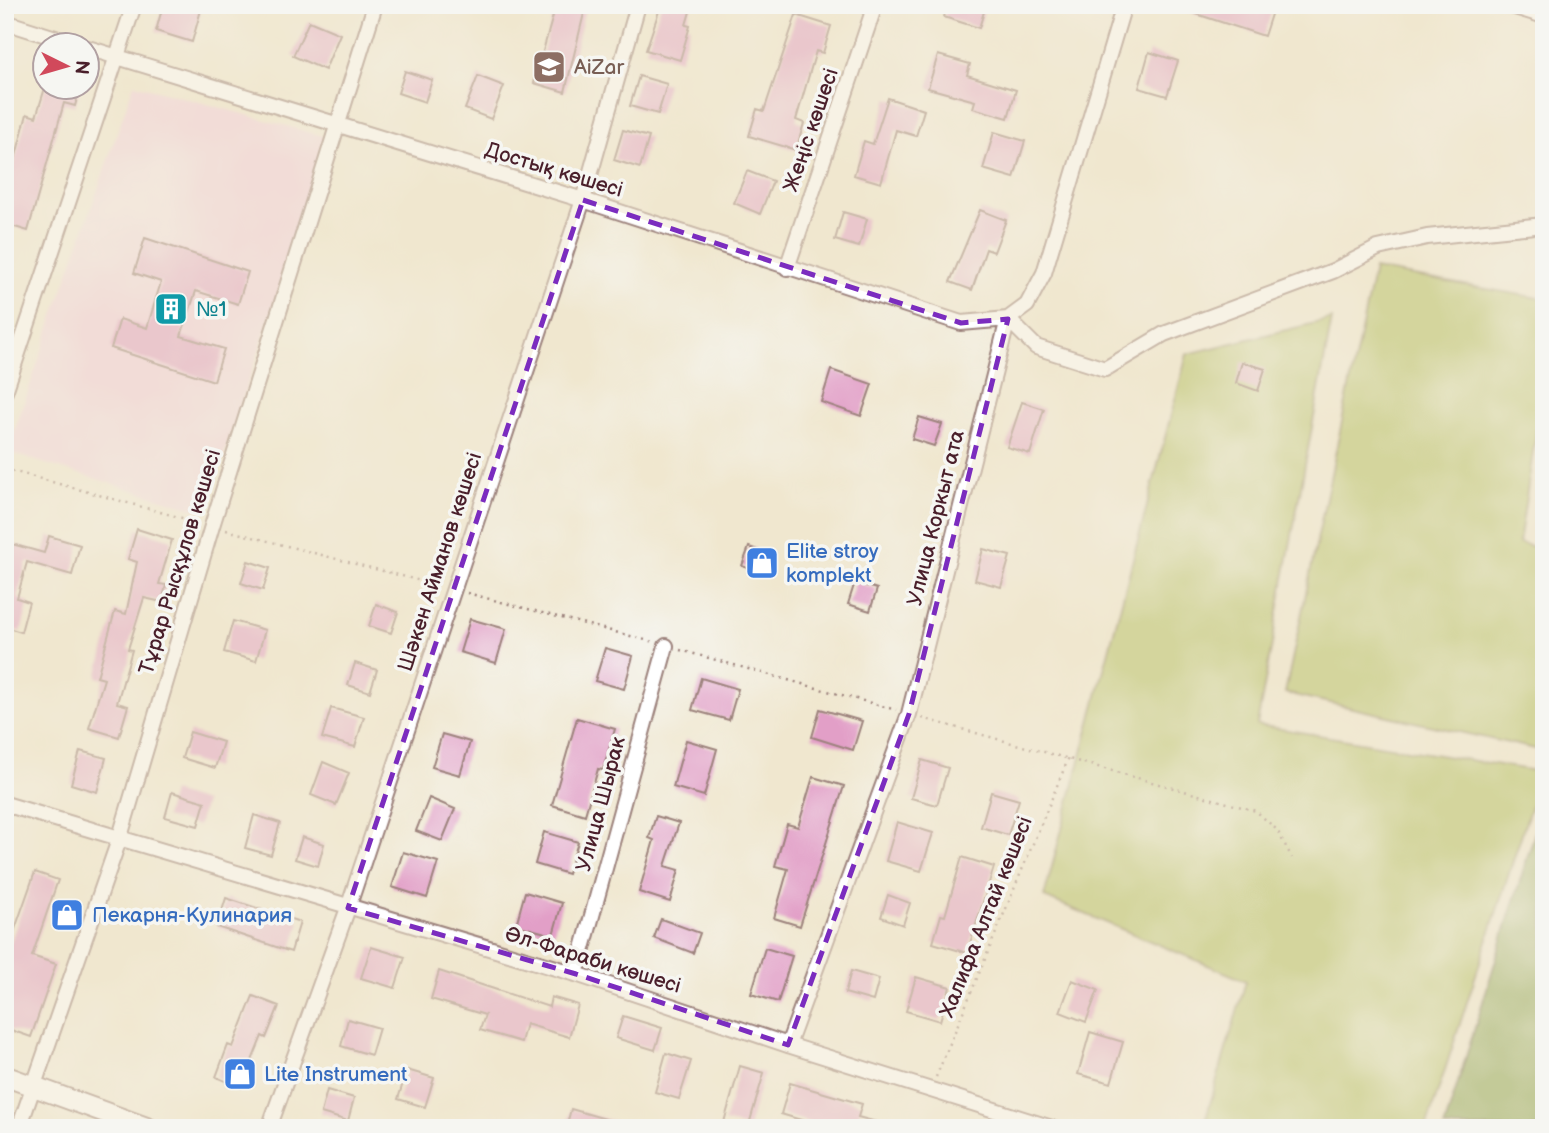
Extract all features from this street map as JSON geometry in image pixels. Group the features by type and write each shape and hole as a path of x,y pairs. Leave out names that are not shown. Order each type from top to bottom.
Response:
{"street":[{"path":"5,392 134,5"},
{"name":"Тұрар Рысқұлов көшесі","path":"19,1128 119,840 212,526 375,5"},
{"name":"Шәкен Айманов көшесі","path":"269,1128 348,908 583,200 638,5"},
{"name":"Жеңіс көшесі","path":"787,268 875,5"},
{"path":"1124,5 1044,273 1027,305 1008,319 1036,347 1105,369 1164,334 1333,271 1378,247 1427,237 1544,225"},
{"path":"1508,5 1526,8 1544,16"},
{"path":"5,22 36,32"},
{"name":"Достық көшесі","path":"102,52 583,200 961,323 1008,319"},
{"name":"Улица Коркыт ата","path":"788,1045 909,714 1008,319"},
{"name":"Улица Шырак","path":"576,974 666,646"},
{"name":"Әл-Фараби көшесі","path":"5,804 576,974 788,1045 932,1088 1052,1128"},
{"path":"5,1076 148,1128"}],"path":[{"name":"Халифа Алтай көшесі","path":"932,1088 1069,757"}],"highlighted area":[{"path":"583,200 961,323 1008,319 909,714 788,1045 576,974 348,908"}],"shaded area":[{"path":"134,84 330,138 205,512 7,452"}],"green space":[{"path":"1374,269 1544,299 1544,382 1519,543 1544,549 1544,751 1285,693"},
{"path":"1332,319 1257,725 1542,772 1426,1128 1203,1128 1246,981 1044,897 1187,354"},
{"path":"1544,803 1544,1128 1444,1128"}],"building":[{"path":"163,5 184,5 201,10 192,42 156,31"},
{"path":"556,5 586,5 565,92 534,83"},
{"path":"661,5 692,5 686,25 690,26 680,60 646,50"},
{"path":"947,5 986,5 979,28 944,17"},
{"path":"1179,5 1274,5 1264,36 1178,8"},
{"path":"796,15 831,26 823,53 816,51 796,120 804,123 796,150 749,136 757,109 764,111"},
{"path":"309,21 340,34 325,70 293,56"},
{"path":"1149,52 1178,61 1167,96 1139,88"},
{"path":"938,55 970,64 967,75 1016,90 1008,118 973,108 975,101 928,88"},
{"path":"405,71 432,80 425,102 398,93"},
{"path":"478,76 504,86 491,119 465,109"},
{"path":"639,76 667,84 658,114 630,106"},
{"path":"888,98 924,110 916,136 896,130 881,183 854,175 864,141 873,144"},
{"path":"41,102 76,102 75,106 64,103 28,231 5,224 5,197 27,114 36,117"},
{"path":"623,130 649,137 640,168 614,160"},
{"path":"994,132 1025,141 1014,178 983,169"},
{"path":"747,171 773,181 760,214 734,203"},
{"path":"980,210 1006,220 994,252 986,249 972,290 950,282"},
{"path":"843,212 867,219 859,247 835,240"},
{"name":"№1","path":"145,238 248,272 238,304 196,291 181,336 224,349 214,381 111,348 120,319 147,328 161,282 134,273"},
{"path":"1242,362 1265,369 1258,391 1236,383"},
{"path":"831,370 872,384 861,416 821,402"},
{"path":"1022,402 1044,409 1030,454 1007,447"},
{"path":"919,417 942,424 934,446 912,439"},
{"path":"137,529 172,540 159,584 166,585 162,602 144,598 128,649 132,650 117,703 128,706 119,737 89,728 104,679 97,677 115,611 126,614 137,562 128,559"},
{"path":"49,536 80,545 72,575 27,562 17,598 29,602 21,632 5,627 5,542 44,553"},
{"path":"749,547 771,555 764,574 742,566"},
{"path":"983,549 1010,556 1001,587 975,580"},
{"path":"248,561 270,568 263,590 241,583"},
{"path":"855,582 877,589 870,611 848,604"},
{"path":"376,604 398,612 391,633 369,626"},
{"path":"470,619 506,629 496,663 460,652"},
{"path":"233,621 265,630 256,661 224,652"},
{"path":"605,648 633,656 624,689 595,681"},
{"path":"355,663 377,670 370,692 348,685"},
{"path":"701,678 738,689 729,720 692,710"},
{"path":"331,708 364,717 355,747 322,738"},
{"path":"820,709 862,721 853,750 812,737"},
{"path":"577,718 615,729 603,770 598,769 585,815 552,805"},
{"path":"190,732 223,742 215,768 182,758"},
{"path":"442,734 470,742 460,775 432,767"},
{"path":"686,740 717,749 704,796 673,787"},
{"path":"80,751 106,758 97,792 71,784"},
{"path":"922,760 948,768 937,805 911,798"},
{"path":"323,762 349,773 336,805 311,795"},
{"path":"813,777 844,786 800,926 774,918 788,869 775,866 787,824 798,827"},
{"path":"172,792 205,802 198,826 165,817"},
{"path":"991,792 1019,800 1008,835 981,827"},
{"path":"429,798 455,809 442,841 416,831"},
{"path":"254,815 280,823 271,855 245,848"},
{"path":"656,816 679,823 665,866 679,870 670,902 639,892 654,840 649,838"},
{"path":"897,822 933,833 921,871 886,861"},
{"path":"544,832 578,842 568,874 535,864"},
{"path":"302,837 324,844 318,866 295,859"},
{"path":"403,852 438,862 427,898 392,887"},
{"path":"962,857 994,867 967,953 933,943 941,915 945,916"},
{"path":"35,872 58,880 32,956 56,964 31,1037 5,1028 5,945 9,946"},
{"path":"525,892 562,903 553,935 516,925"},
{"path":"888,895 910,903 903,925 881,917"},
{"path":"226,898 300,922 291,952 217,927"},
{"path":"661,919 700,933 693,953 654,938"},
{"path":"371,947 405,957 395,988 361,978"},
{"path":"765,948 792,956 778,1002 751,994"},
{"path":"439,971 549,1007 551,997 578,1005 569,1037 526,1024 521,1042 480,1030 485,1015 431,999"},
{"path":"851,971 879,979 873,1001 845,993"},
{"path":"916,977 950,987 940,1021 906,1011"},
{"path":"1072,980 1098,990 1086,1022 1060,1012"},
{"path":"253,996 279,1006 266,1038 262,1036 241,1088 216,1077 228,1045 233,1047"},
{"path":"623,1016 662,1028 655,1050 616,1038"},
{"path":"348,1019 379,1028 371,1055 341,1046"},
{"path":"1090,1032 1123,1042 1111,1083 1078,1074"},
{"path":"666,1053 691,1061 679,1099 655,1092"},
{"path":"740,1066 764,1073 748,1128 724,1122"},
{"path":"407,1070 434,1078 425,1107 398,1099"},
{"path":"790,1083 862,1104 858,1117 884,1124 884,1128 828,1128 781,1114"},
{"path":"327,1090 354,1098 348,1121 321,1113"},
{"path":"571,1109 623,1124 623,1128 566,1128"}],"place":[{"name":"AiZar","path":"549,67"},
{"name":"№1","path":"171,309"},
{"name":"Elite stroy komplekt","path":"762,563"},
{"name":"Пекарня-Кулинария","path":"67,915"},
{"name":"Lite Instrument","path":"240,1074"}]}
